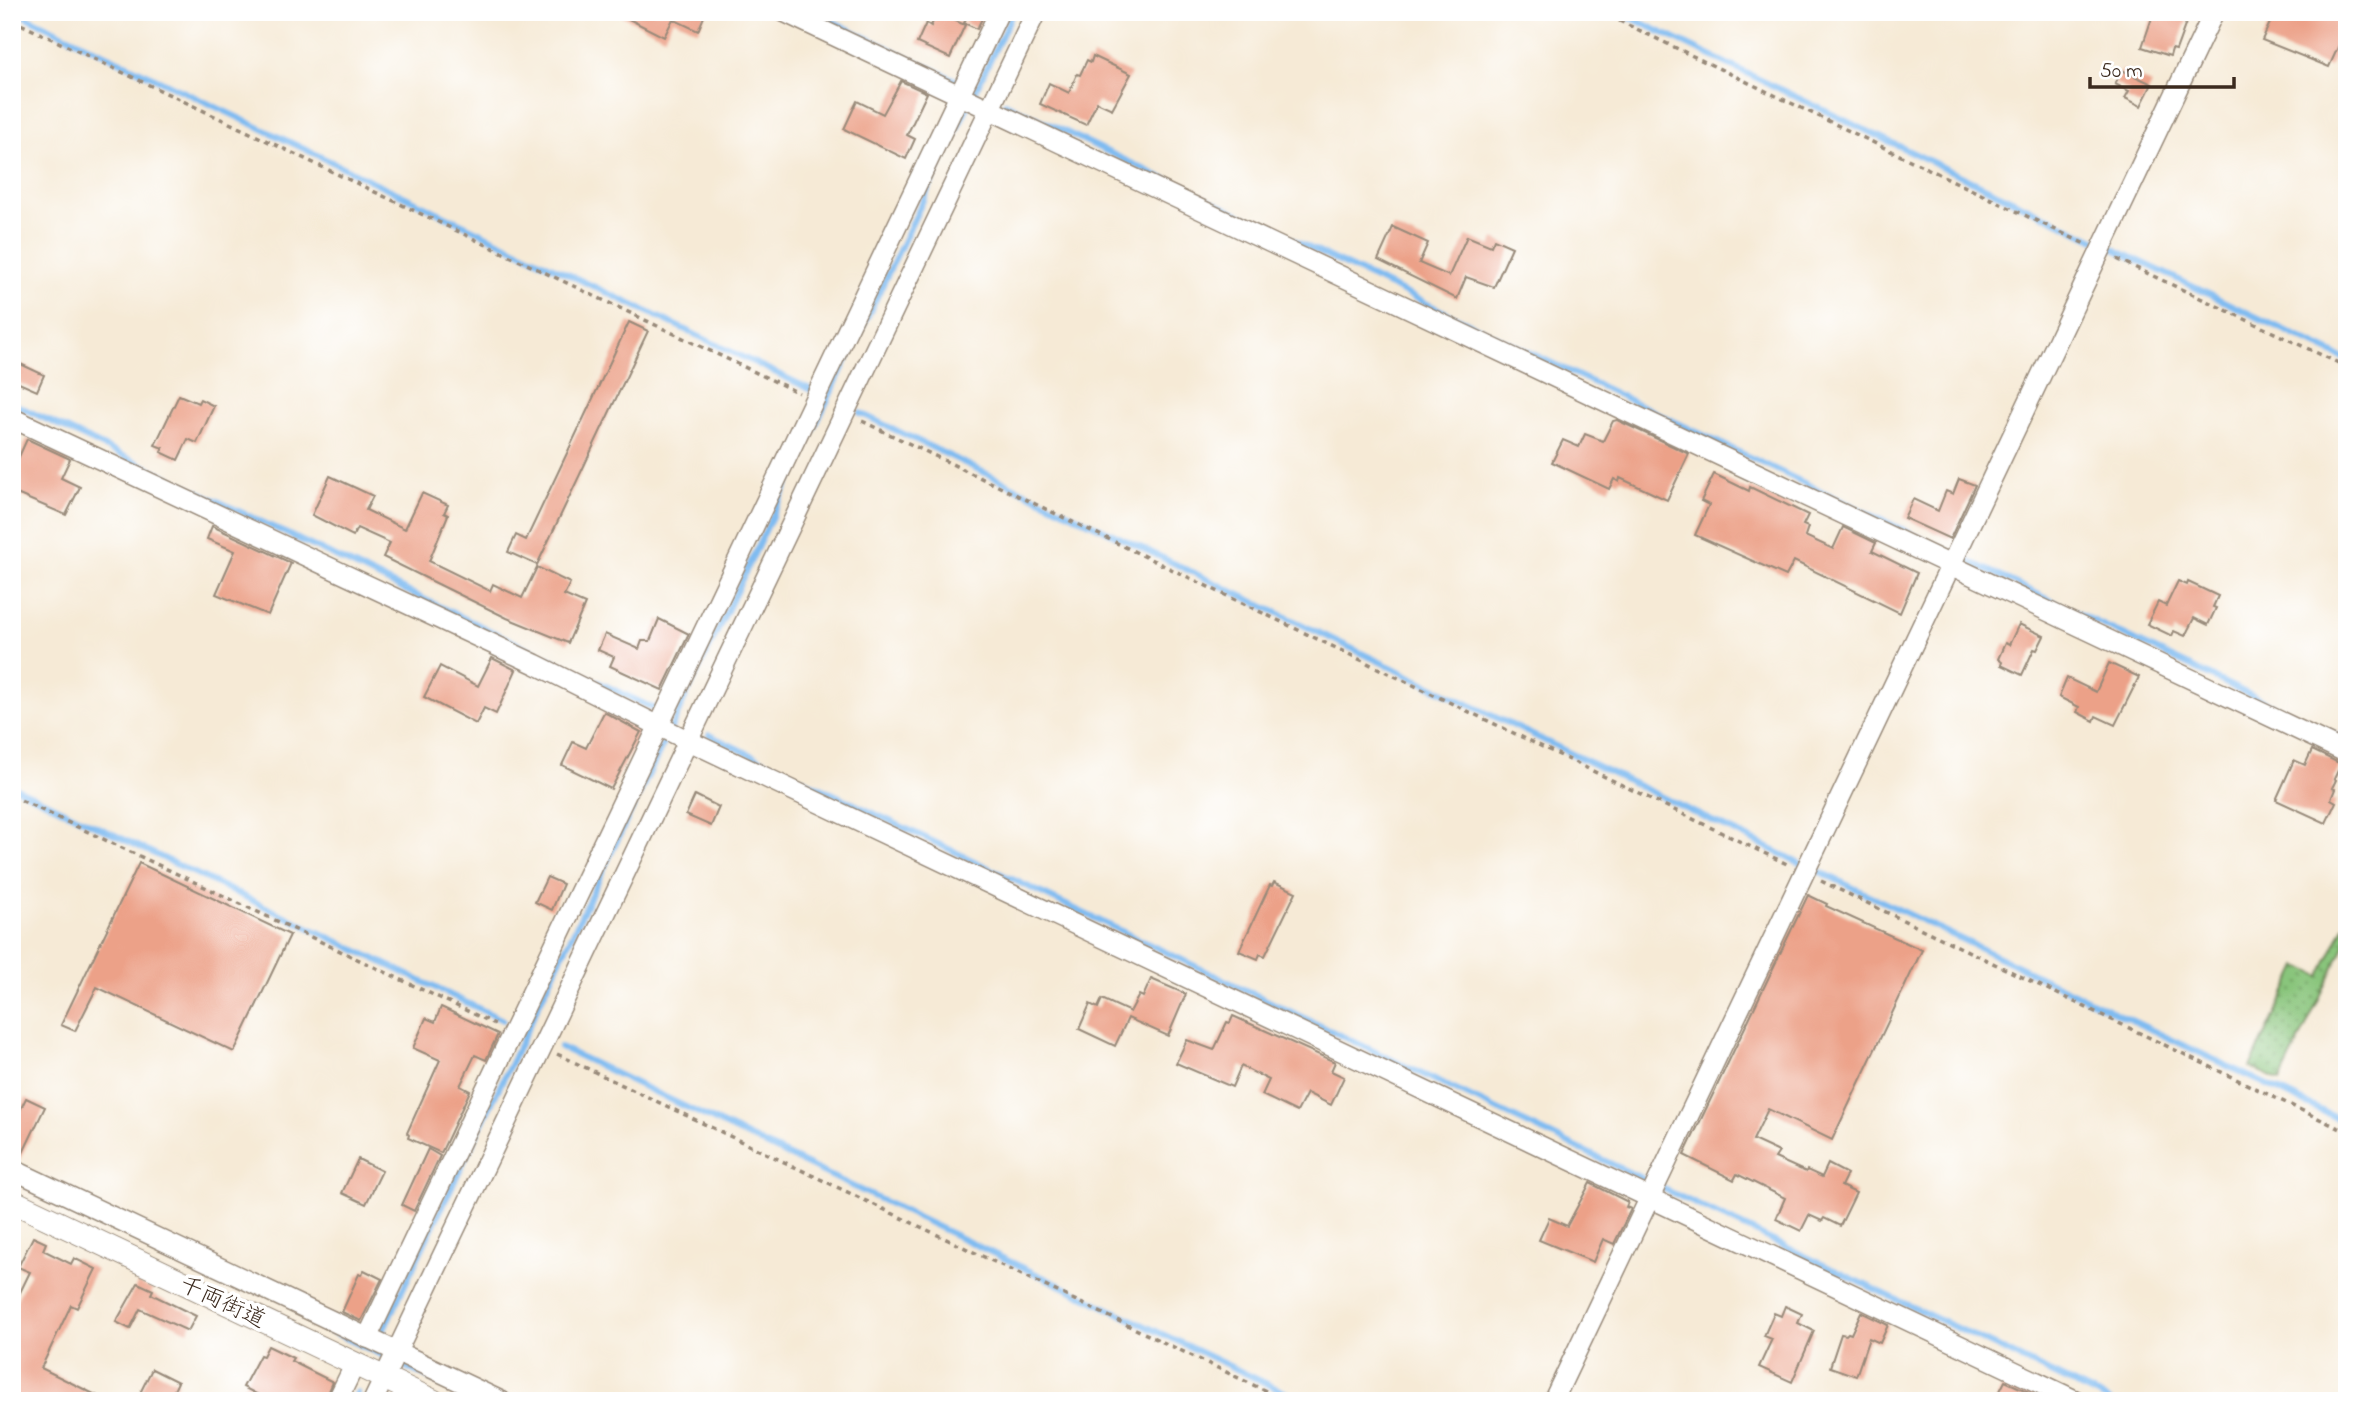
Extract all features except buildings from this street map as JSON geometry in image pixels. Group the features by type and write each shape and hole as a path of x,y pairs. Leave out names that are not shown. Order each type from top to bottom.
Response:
{"street":[{"path":"784,12 1955,559 2347,753"},
{"path":"373,1401 398,1352 526,1041 670,726 972,101 999,12"},
{"path":"367,1338 526,1041 670,726 972,101 1036,12"},
{"path":"1553,1401 2214,12"},
{"path":"12,418 1654,1189 2077,1401"},
{"path":"12,1169 501,1401"},
{"name":"千両街道","path":"12,1201 433,1401"},
{"path":"337,1401 355,1364"}],"path":[{"path":"1601,12 2347,367"},
{"path":"12,20 827,404 2347,1132"},
{"path":"12,796 1286,1401"}],"green space":[{"path":"2347,920 2347,940 2280,1081 2250,1067 2298,966 2320,976"}],"waterway":[{"path":"16,12 814,391"},
{"path":"813,12 955,80"},
{"path":"381,1335 1013,12"},
{"path":"1619,12 2095,240"},
{"path":"1005,103 2347,741"},
{"path":"2110,247 2347,360"},
{"path":"12,403 661,712"},
{"path":"860,413 1800,863"},
{"path":"709,735 2110,1401"},
{"path":"12,786 503,1020"},
{"path":"1814,869 2347,1123"},
{"path":"560,1047 1303,1401"},
{"path":"316,1324 384,1356"},
{"path":"406,1367 477,1401"},
{"path":"353,1401 357,1393"}]}
